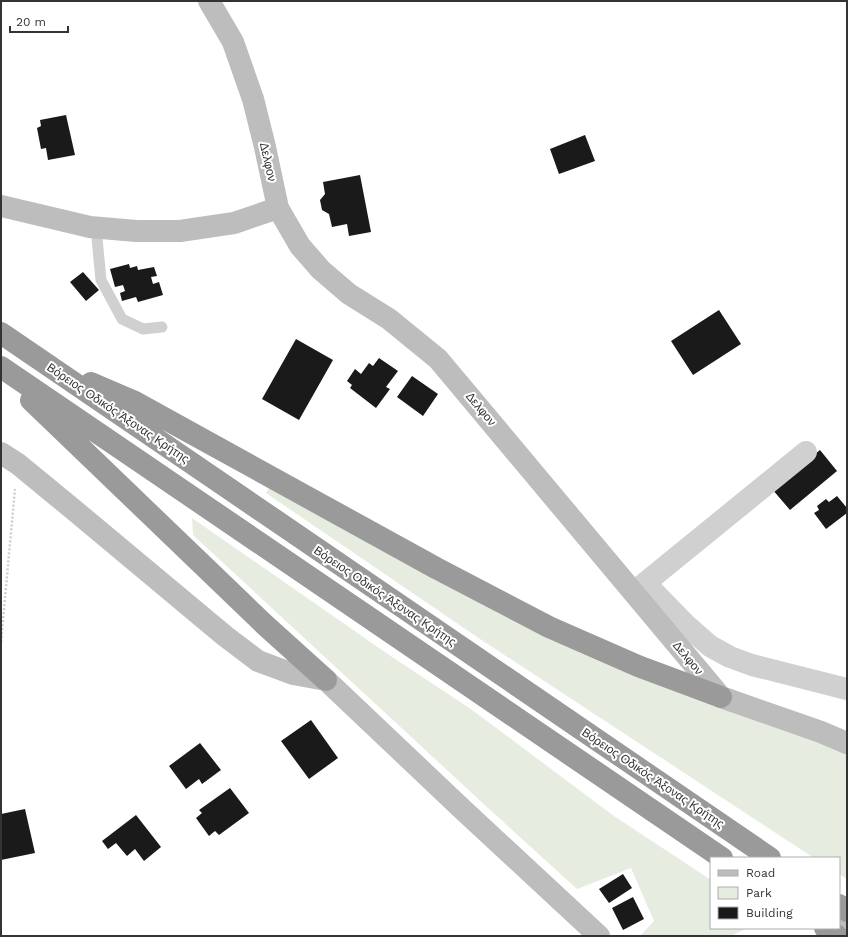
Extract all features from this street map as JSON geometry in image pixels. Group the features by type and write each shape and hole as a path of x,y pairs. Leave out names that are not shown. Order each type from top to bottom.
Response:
{"highway":[{"name":"Βόρειος Οδικός Άξονας Κρήτης","path":"1,333 769,857"},
{"path":"50,366 133,401 436,568 549,627 638,666 721,697"},
{"path":"1,367 721,857"},
{"path":"1,371 265,625 326,680"},
{"path":"826,929 837,936"}],"main road":[{"name":"Δελφον","path":"208,1 233,42 253,99 278,208 300,246 321,270 350,294 389,319 438,359 639,588 721,697"},
{"path":"1,206 96,228 136,231 180,231 234,223 278,208"},
{"path":"9,459 74,510 225,636 258,661 293,674 326,680 599,936"},
{"path":"721,697 821,732 847,743"},
{"path":"814,936 832,929"}],"street":[{"path":"806,452 639,588 685,624 710,646 730,657 752,665 847,689"}],"lane":[{"path":"96,228 101,280 122,319 143,329 162,327"}],"path":[{"path":"1,642 9,459"}],"green space":[{"path":"271,484 328,519 847,754 847,879 840,875 840,857 812,857 480,639 266,493"},
{"path":"192,518 392,657 468,707 614,816 710,879 710,929 745,929 731,936 640,936 654,921 631,868 577,889 193,535"}],"building":[{"path":"66,115 75,155 48,160 46,148 41,149 37,128 41,126 40,120"},
{"path":"585,135 595,161 559,174 550,149"},
{"path":"360,175 371,232 349,236 347,224 332,227 329,214 322,210 320,200 325,194 323,182"},
{"path":"129,264 130,268 137,266 138,270 154,267 157,276 151,277 153,284 159,282 163,295 138,302 136,297 122,301 120,293 125,291 123,285 115,287 110,269"},
{"path":"83,272 99,290 86,301 70,282"},
{"path":"719,310 741,344 693,375 671,341"},
{"path":"296,339 333,360 299,420 262,399"},
{"path":"379,358 398,371 386,387 390,389 376,408 350,388 352,385 347,381 355,369 361,374 369,363 373,366"},
{"path":"412,376 438,394 423,416 397,397"},
{"path":"820,450 837,471 790,510 772,489"},
{"path":"837,496 847,508 847,513 826,529 814,513 819,510 817,506 826,499 829,502"},
{"path":"311,720 338,758 309,779 281,741"},
{"path":"200,743 221,770 202,784 199,779 186,789 169,766"},
{"path":"230,788 249,813 219,835 215,831 209,836 196,818 202,813 199,810"},
{"path":"25,809 35,853 1,860 1,814"},
{"path":"136,815 161,847 144,861 135,849 127,856 116,843 108,849 102,841"},
{"path":"623,874 632,888 609,903 599,889"},
{"path":"633,897 644,919 623,930 612,908"}]}
